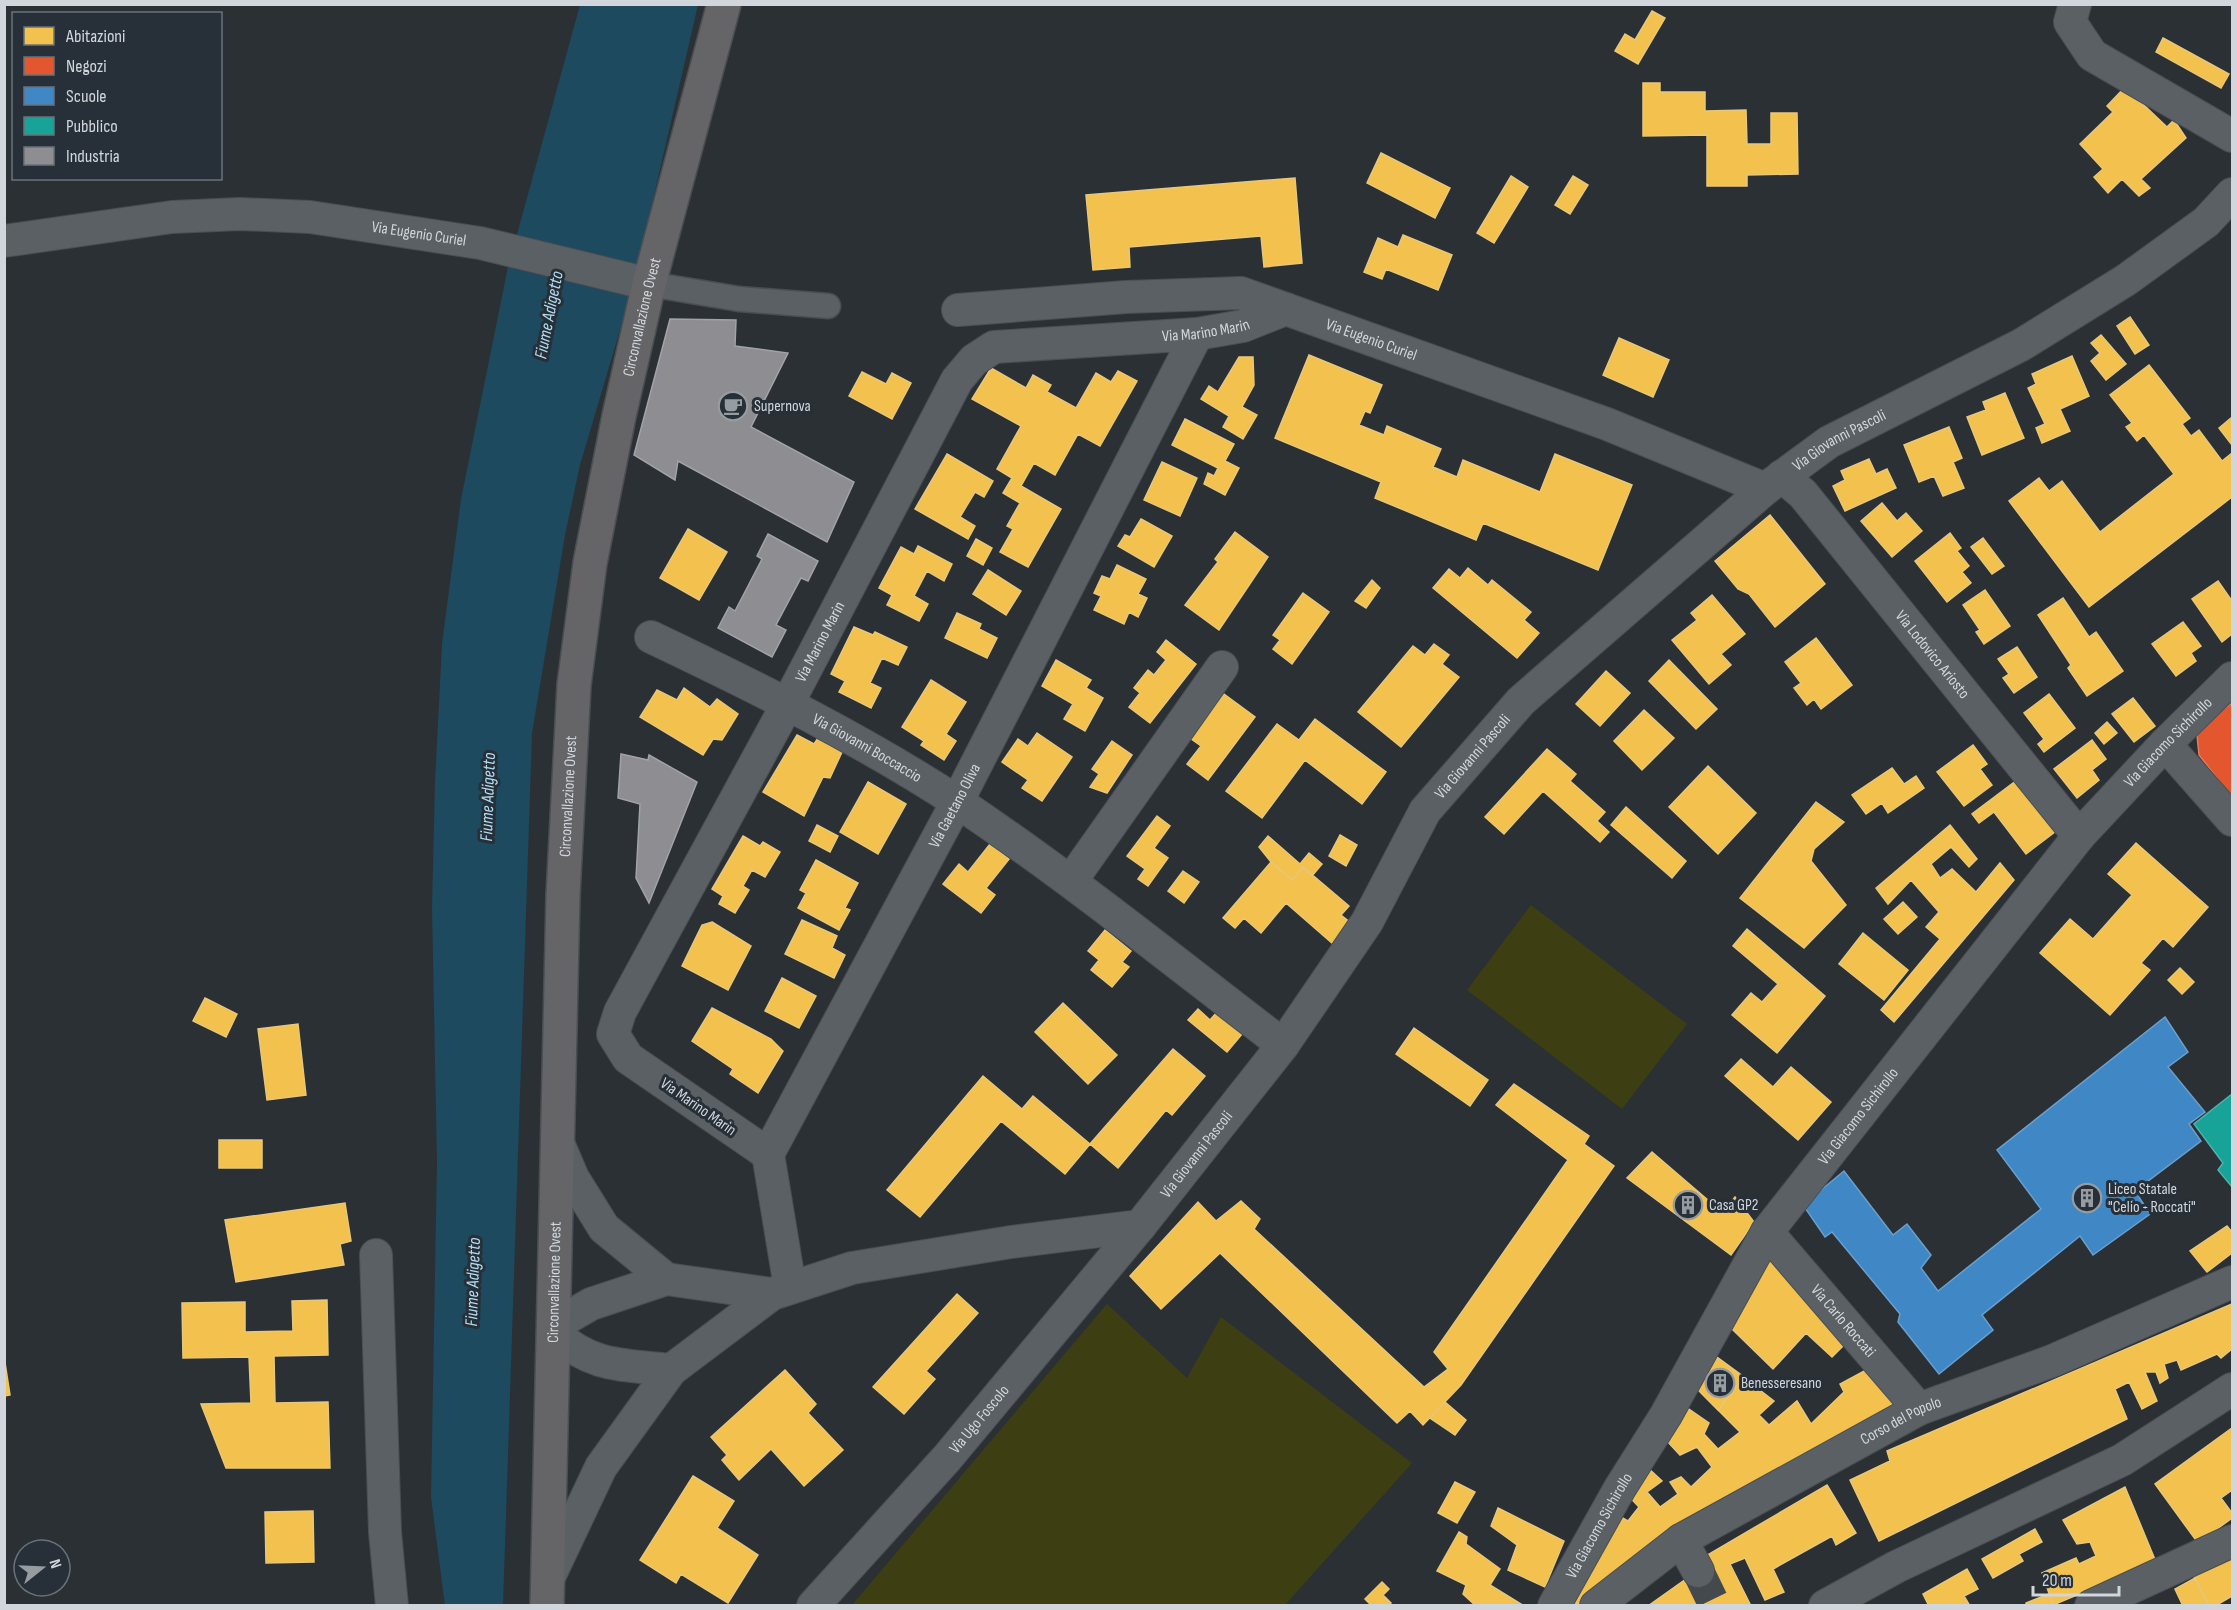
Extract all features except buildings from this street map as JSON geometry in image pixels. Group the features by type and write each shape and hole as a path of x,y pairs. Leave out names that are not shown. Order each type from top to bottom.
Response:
{"main road":[{"name":"Circonvallazione Ovest","path":"547,1594 563,895 574,685 590,563 643,282 723,4"}],"street":[{"path":"2075,4 2070,22 2092,55 2232,136"},
{"name":"Via Giovanni Pascoli","path":"1140,1226 1283,1045 1367,922 1425,811 1521,701 1773,483 1829,442 2021,345 2126,280 2206,222 2232,194"},
{"name":"Via Eugenio Curiel","path":"4,241 172,217 240,214 310,217 487,246 643,282 729,298 828,306"},
{"name":"Via Eugenio Curiel","path":"958,310 1126,297 1240,292 1773,483"},
{"name":"Via Marino Marin","path":"768,1155 628,1058 612,1034 620,1012 788,703 957,380 974,360 994,347 1197,334 1243,326 1286,309"},
{"name":"Via Gaetano Oliva","path":"768,1155 957,802 1197,334"},
{"name":"Via Lodovico Ariosto","path":"1773,483 1803,494 2079,836"},
{"name":"Via Giovanni Boccaccio","path":"651,637 788,703 957,802 1071,881 1283,1045"},
{"path":"1071,881 1222,667"},
{"name":"Via Giacomo Sichirollo","path":"1554,1605 1620,1488 1666,1415 1767,1232 2079,836 2165,744 2232,678"},
{"path":"2165,744 2232,820"},
{"path":"558,1143 573,1178 604,1228 666,1279"},
{"path":"768,1155 781,1291"},
{"path":"547,1594 564,1540 601,1467 671,1370 781,1291 852,1268 1011,1242 1140,1226"},
{"name":"Via Ugo Foscolo","path":"813,1605 947,1458 1140,1226"},
{"name":"Via Carlo Roccati","path":"1767,1232 1919,1409"},
{"path":"376,1255 385,1532 392,1605"},
{"path":"671,1370 598,1362 570,1346 554,1333 567,1318 591,1304 666,1279 781,1291"},
{"name":"Corso del Popolo","path":"1596,1605 1681,1540 1919,1409 2052,1361 2232,1282"},
{"path":"1825,1605 1896,1567 2122,1460 2232,1389"},
{"path":"1681,1540 1698,1570"},
{"path":"2091,1605 2232,1541"}],"shaded area":[{"path":"1531,905 1687,1024 1622,1109 1467,990"},
{"path":"1107,1304 1187,1378 1221,1317 1412,1463 1285,1605 852,1605"}],"water":[{"name":"Fiume Adigetto","path":"580,5 698,5 633,286 580,465 565,535 532,733 503,1605 445,1606 431,1497 437,1162 432,908 442,644 461,499 508,267"}],"tunnel":[{"path":"1698,1571 1715,1606"}],"place":[{"name":"Supernova","path":"733,406"},
{"name":"Liceo Statale \"Celio - Roccati\"","path":"2087,1198"},
{"name":"Casa GP2","path":"1688,1205"},
{"name":"Benesseresano","path":"1720,1383"}]}
